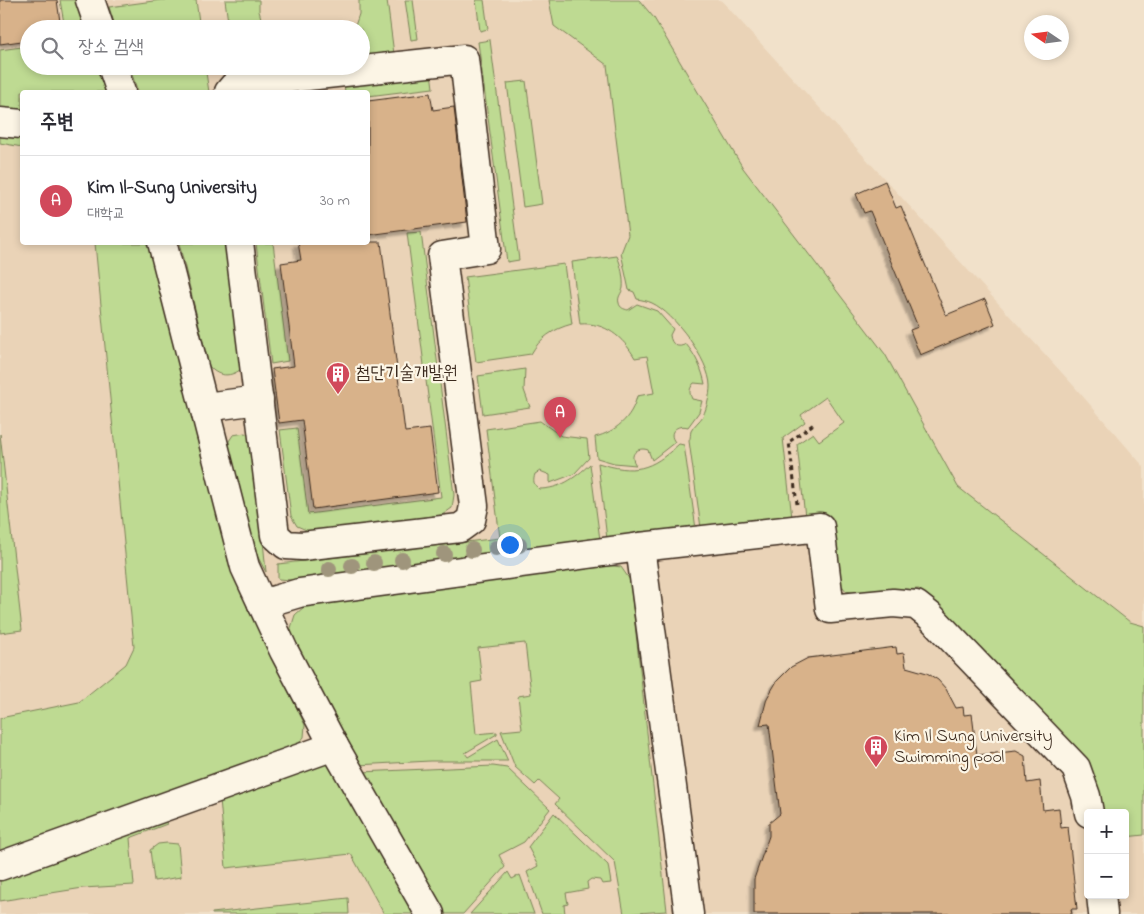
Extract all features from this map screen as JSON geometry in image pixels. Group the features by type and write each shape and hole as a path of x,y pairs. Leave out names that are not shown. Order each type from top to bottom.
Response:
{"lane":[{"path":"90,0 97,20"},
{"path":"239,245 275,535 286,546 302,546 460,528 471,520 474,506 442,256 486,249 464,58 370,69"},
{"path":"115,75 120,90"},
{"path":"231,90 234,86 253,82 315,75"},
{"path":"0,122 20,124"},
{"path":"163,245 245,567 284,651 334,746 430,914"},
{"path":"205,408 259,400"},
{"path":"262,604 299,593 640,547 820,527 830,609 893,603 916,605 930,616 1076,768 1086,796 1088,809"},
{"path":"640,547 689,914"},
{"path":"0,866 334,746"},
{"path":"1101,899 1103,914"}],"path":[{"path":"800,530 789,442 815,423"}],"shaded area":[{"path":"0,0 721,0 1073,385 1144,467 1144,914 0,914"}],"green space":[{"path":"60,0 79,0 85,20 63,20"},
{"path":"161,0 196,0 199,20 113,20 109,7"},
{"path":"225,0 259,0 262,20 228,20"},
{"path":"359,0 387,0 394,54 370,57 370,20 357,20"},
{"path":"405,0 413,0 418,39 411,40"},
{"path":"476,0 484,0 488,29 480,31"},
{"path":"549,0 639,0 654,18 743,168 885,354 958,487 1130,622 1144,626 1144,835 1129,837 1129,809 1101,809 1090,766 1082,755 919,589 855,593 846,591 837,579 828,515 805,517 797,444 813,433 819,441 844,423 826,397 801,415 805,422 783,438 792,518 701,528 689,441 691,431 703,416 707,405 710,390 708,376 697,351 680,327 661,308 650,302 637,299 634,292 629,290 621,253 628,235 607,65 554,26"},
{"path":"490,40 519,260 507,262 478,42"},
{"path":"20,47 20,75 103,75 107,90 20,90 20,111 0,111 0,50"},
{"path":"431,72 433,88 370,96 370,90 345,90 344,84"},
{"path":"132,75 206,75 209,90 137,90"},
{"path":"526,81 542,204 523,207 507,83"},
{"path":"0,134 20,137 20,147 0,143"},
{"path":"421,232 454,495 452,508 442,515 311,532 297,526 291,516 280,430 297,428 308,514 441,497 407,233"},
{"path":"95,245 153,245 228,561 251,614 305,725 304,737 295,748 155,795 0,854 0,718 79,702 126,664 134,647"},
{"path":"179,245 230,245 245,365 237,372 227,375 217,373 209,366"},
{"path":"256,245 273,245 288,361 271,364"},
{"path":"617,256 623,280 623,288 619,299 620,306 628,310 637,304 657,311 673,329 670,335 673,344 680,346 686,344 693,353 705,384 694,383 690,389 692,399 702,401 699,412 688,427 684,426 674,430 672,435 675,442 652,460 648,450 637,450 633,455 636,465 614,463 597,458 595,437 609,432 622,423 635,404 637,396 654,393 647,356 635,358 619,337 605,328 580,324 572,262"},
{"path":"564,264 572,324 548,335 531,354 476,362 465,277"},
{"path":"525,369 524,390 530,407 483,414 478,376"},
{"path":"540,421 561,436 587,439 589,458 574,474 550,483 550,475 540,471 535,474 534,482 539,489 554,487 573,478 590,464 600,540 304,581 278,579 278,564 500,538 486,429"},
{"path":"245,433 253,437 266,572 255,552 229,448 229,441 233,435"},
{"path":"0,434 22,630 0,633"},
{"path":"679,444 684,445 696,529 607,539 598,463 622,468 642,468 659,460"},
{"path":"593,563 621,567 630,580 667,911 624,914 615,862 555,804 559,799 539,781 535,785 515,767 501,731 522,729 518,696 531,694 525,643 478,648 482,681 471,683 476,734 497,732 497,734 465,753 468,757 498,739 508,761 430,761 357,765 334,724 290,631 295,615 306,605"},
{"path":"324,763 331,766 413,914 384,914 351,854 226,868 220,799"},
{"path":"493,766 507,768 550,809 524,842 499,855 505,867 463,914 439,914 361,772"},
{"path":"554,813 608,865 611,883 602,884 600,880 591,879 587,882 588,889 566,893 568,904 564,905 565,914 542,914 527,872 538,866 528,847"},
{"path":"163,816 167,824 130,838 134,885 83,888 0,901 0,877"},
{"path":"158,844 178,844 181,877 154,881 150,850"},
{"path":"508,872 512,879 520,875 534,914 470,914"},
{"path":"348,898 349,914 212,914 212,913"}],"building":[{"path":"0,0 57,0 60,20 20,20 20,41 0,44"},
{"path":"430,93 433,110 454,107 467,222 370,235 370,101"},
{"path":"885,181 896,208 901,206 946,315 985,299 995,324 920,355 910,330 918,327 870,211 864,213 856,194"},
{"name":"첨단기술개발원","path":"370,242 381,242 405,432 430,429 438,492 313,509 302,420 279,423 272,369 294,366 281,263 301,260 298,245 370,245"},
{"name":"Kim Il Sung University Swimming pool","path":"896,647 897,654 904,653 906,667 927,673 938,680 946,689 956,708 963,707 964,715 972,714 977,755 1016,751 1025,756 1027,783 1040,781 1043,810 1059,808 1061,828 1068,827 1077,909 1071,909 1072,914 754,914 754,879 769,836 769,823 780,814 769,724 760,725 767,698 777,681 791,667 808,658"}],"place":[{"name":"첨단기술개발원","path":"338,395"},
{"name":"Kim Il-Sung University","path":"560,438"},
{"name":"Kim Il Sung University Swimming pool","path":"876,768"}]}
